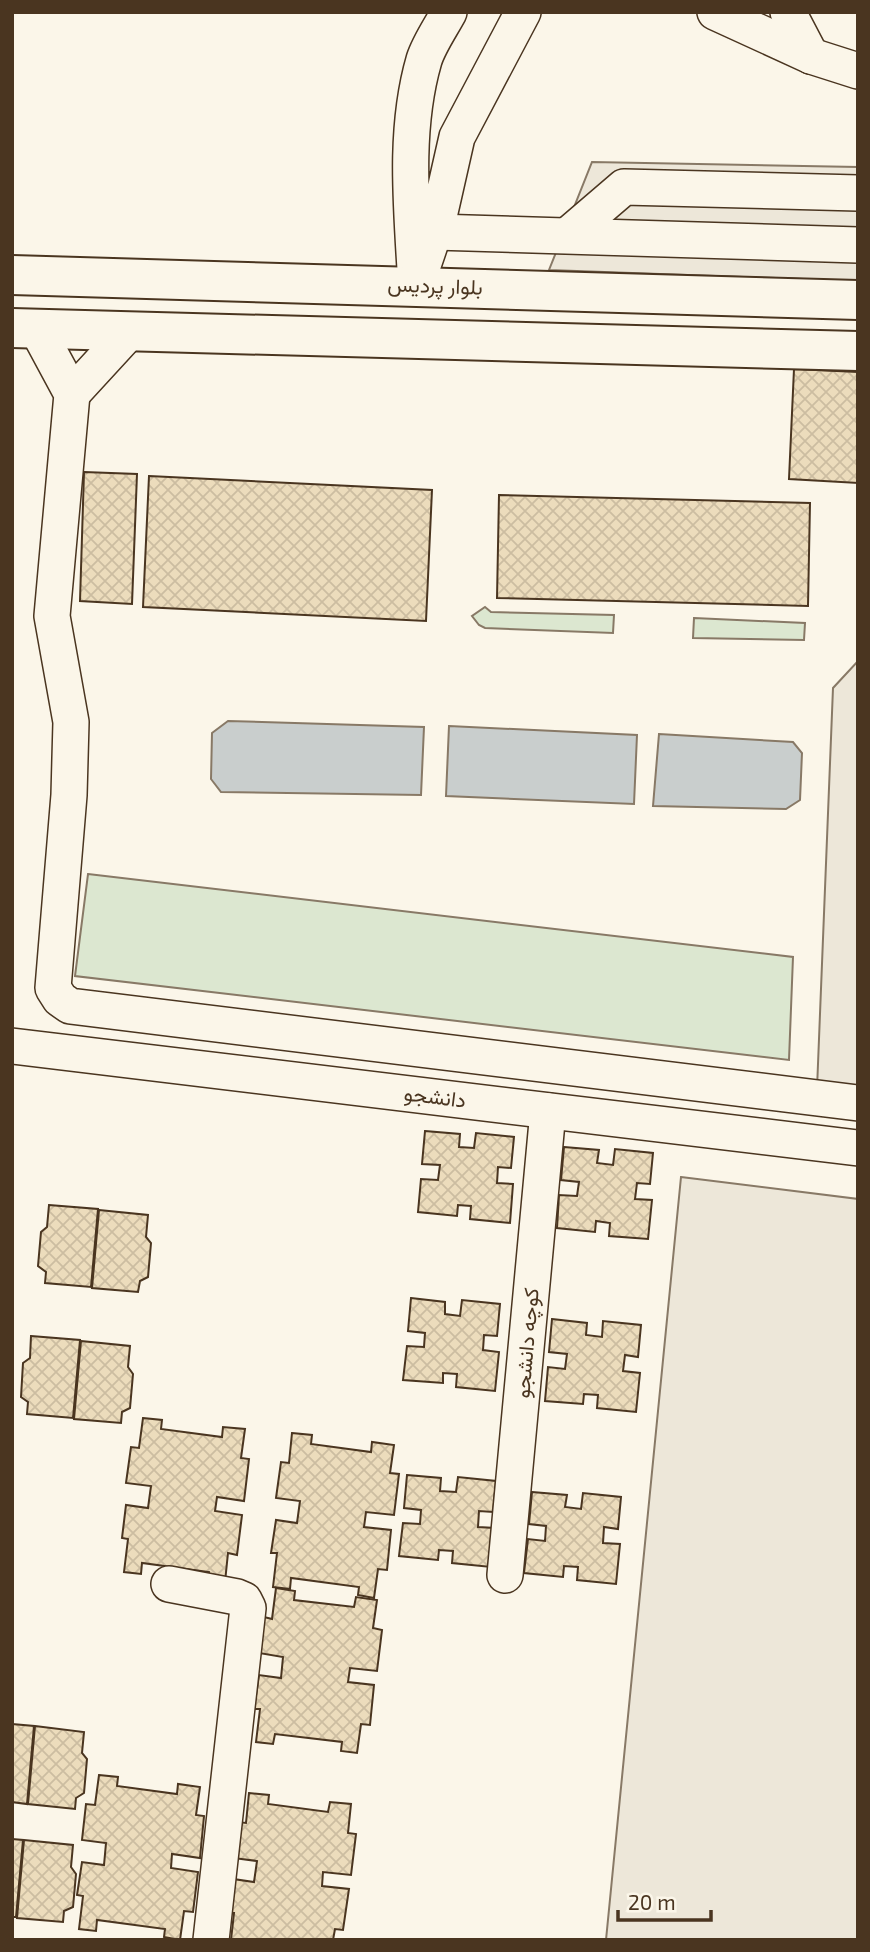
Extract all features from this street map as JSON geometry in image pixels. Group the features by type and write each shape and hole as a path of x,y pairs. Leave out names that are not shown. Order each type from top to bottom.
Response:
{"main road":[{"name":"بلوار پردیس","path":"12,275 858,300"},
{"path":"24,329 858,351"}],"street":[{"path":"416,286 411,128 424,58 449,12"},
{"path":"416,286 435,232 457,137 523,12"},
{"path":"715,12 811,56 858,71"},
{"path":"789,12 811,56"},
{"path":"568,235 624,187 858,193"},
{"path":"435,232 858,244"},
{"path":"24,329 72,394"},
{"path":"129,332 72,394 52,615 71,722 69,794 53,988 60,999 70,1006 215,1025 858,1103"},
{"name":"دانشجو","path":"12,1045 858,1148"},
{"name":"کوچه دانشجو","path":"505,1575 548,1111"},
{"path":"169,1584 237,1597 244,1600 248,1608 211,1940"}],"green space":[{"path":"485,607 491,612 614,615 613,633 485,628 472,616"},
{"path":"694,618 805,623 804,640 693,638"},
{"path":"88,874 793,957 789,1060 75,976"}],"shaded area":[{"path":"592,162 858,167 858,281 549,270"},
{"path":"858,661 858,1094 817,1089 833,688"},
{"path":"228,721 424,727 421,795 221,792 211,779 212,733"},
{"path":"449,726 637,735 634,804 446,796"},
{"path":"659,734 793,742 802,753 800,800 786,809 653,806"},
{"path":"681,1177 858,1199 858,1940 606,1940"}],"building":[{"path":"794,369 858,372 858,483 789,479"},
{"path":"84,472 137,474 132,604 80,601"},
{"path":"149,476 432,490 426,621 143,607"},
{"path":"499,495 810,503 808,606 497,598"},
{"path":"425,1131 460,1134 459,1147 474,1148 476,1133 514,1137 511,1168 498,1167 497,1183 513,1184 510,1223 470,1219 471,1206 458,1205 457,1216 418,1212 421,1179 438,1180 440,1165 422,1164"},
{"path":"564,1147 599,1150 597,1163 613,1165 615,1149 653,1153 650,1184 637,1183 635,1199 652,1200 648,1239 609,1236 610,1223 596,1221 595,1232 557,1228 559,1195 577,1196 579,1182 561,1180"},
{"path":"49,1205 98,1209 91,1287 45,1283 46,1272 38,1266 41,1232 47,1227"},
{"path":"99,1210 148,1215 146,1237 151,1243 148,1277 140,1281 138,1292 92,1288"},
{"path":"411,1298 445,1302 445,1314 460,1316 462,1300 500,1304 497,1336 484,1335 483,1350 499,1352 495,1391 456,1387 457,1374 443,1373 443,1383 403,1380 407,1346 424,1347 425,1333 408,1331"},
{"path":"552,1319 587,1323 586,1335 602,1337 603,1321 641,1325 638,1357 625,1355 623,1371 640,1373 636,1412 597,1408 598,1395 584,1394 583,1404 545,1401 548,1367 565,1369 567,1354 549,1352"},
{"path":"31,1336 80,1340 73,1418 27,1414 28,1402 21,1397 23,1363 30,1358"},
{"path":"81,1341 130,1346 128,1367 133,1374 130,1408 122,1412 121,1423 74,1419"},
{"path":"143,1418 162,1420 161,1429 222,1437 223,1427 245,1429 241,1458 249,1459 244,1501 217,1497 215,1511 242,1515 237,1555 228,1553 225,1582 208,1581 209,1572 142,1563 141,1574 124,1572 128,1539 122,1538 126,1505 148,1508 151,1486 126,1483 131,1447 139,1448"},
{"path":"292,1433 312,1435 311,1444 371,1452 372,1442 394,1445 390,1473 399,1474 394,1515 366,1512 364,1527 391,1530 387,1570 378,1569 374,1598 358,1595 359,1587 291,1578 290,1589 273,1587 277,1553 271,1553 276,1520 297,1523 300,1501 276,1498 281,1462 289,1463"},
{"path":"407,1475 441,1478 440,1491 456,1492 458,1477 496,1481 493,1512 479,1511 478,1527 495,1528 491,1567 452,1563 453,1551 439,1550 438,1560 399,1556 403,1523 420,1524 421,1510 404,1508"},
{"path":"532,1492 567,1495 565,1507 581,1509 583,1493 621,1497 618,1529 604,1527 603,1543 620,1544 616,1584 577,1580 578,1567 564,1566 563,1577 524,1573 528,1539 545,1541 546,1526 529,1524"},
{"path":"276,1588 295,1591 294,1600 354,1607 356,1597 377,1600 373,1628 382,1630 377,1671 350,1668 348,1682 374,1685 370,1725 361,1724 357,1753 341,1751 342,1742 275,1734 273,1744 256,1742 260,1709 254,1709 259,1675 281,1678 283,1657 259,1653 264,1617 272,1619"},
{"path":"12,1724 34,1726 27,1804 12,1802"},
{"path":"35,1726 84,1732 82,1753 87,1759 84,1793 76,1798 75,1809 28,1804"},
{"path":"99,1775 118,1777 117,1786 177,1794 178,1784 200,1787 196,1815 204,1816 200,1858 172,1854 171,1868 198,1872 193,1912 184,1911 180,1940 164,1937 165,1929 97,1920 96,1931 79,1929 83,1896 77,1895 82,1862 104,1865 106,1843 82,1840 86,1804 95,1805"},
{"path":"249,1793 269,1795 268,1804 328,1812 330,1802 351,1804 348,1833 356,1834 351,1875 323,1872 322,1886 349,1889 343,1930 335,1929 333,1940 231,1940 234,1913 228,1913 233,1879 254,1882 257,1861 233,1858 238,1822 246,1823"},
{"path":"12,1839 23,1840 16,1917 12,1917"},
{"path":"24,1840 73,1845 71,1867 76,1874 73,1907 64,1911 63,1922 17,1918"}]}
